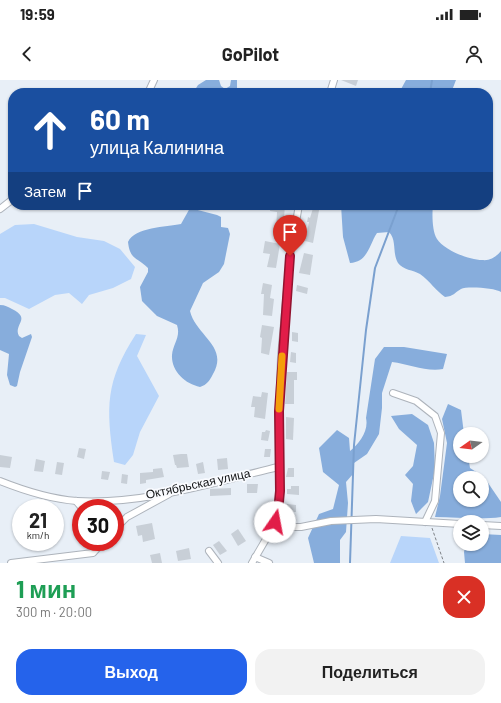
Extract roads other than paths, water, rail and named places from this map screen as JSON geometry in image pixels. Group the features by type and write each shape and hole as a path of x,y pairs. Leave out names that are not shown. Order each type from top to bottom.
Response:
{"street":[{"path":"0,209 8,203"},
{"path":"269,563 253,560 275,522 278,512 280,491 278,467 279,411 283,341 290,256 298,210"},
{"path":"393,394 416,401 436,416 441,432 435,501 428,522"},
{"name":"Октябрьская улица","path":"120,499 174,492 278,467"},
{"name":"Октябрьская улица","path":"0,481 30,493 72,500"},
{"path":"124,520 127,517 174,492"},
{"path":"275,522 287,527 301,527 331,521 376,519 453,524"},
{"path":"489,525 501,526"},
{"path":"11,563 93,553 95,551"},
{"path":"209,551 218,563"}],"waterway":[{"path":"431,88 432,80"},
{"path":"350,563 354,445 366,330 375,268 397,210"}]}
